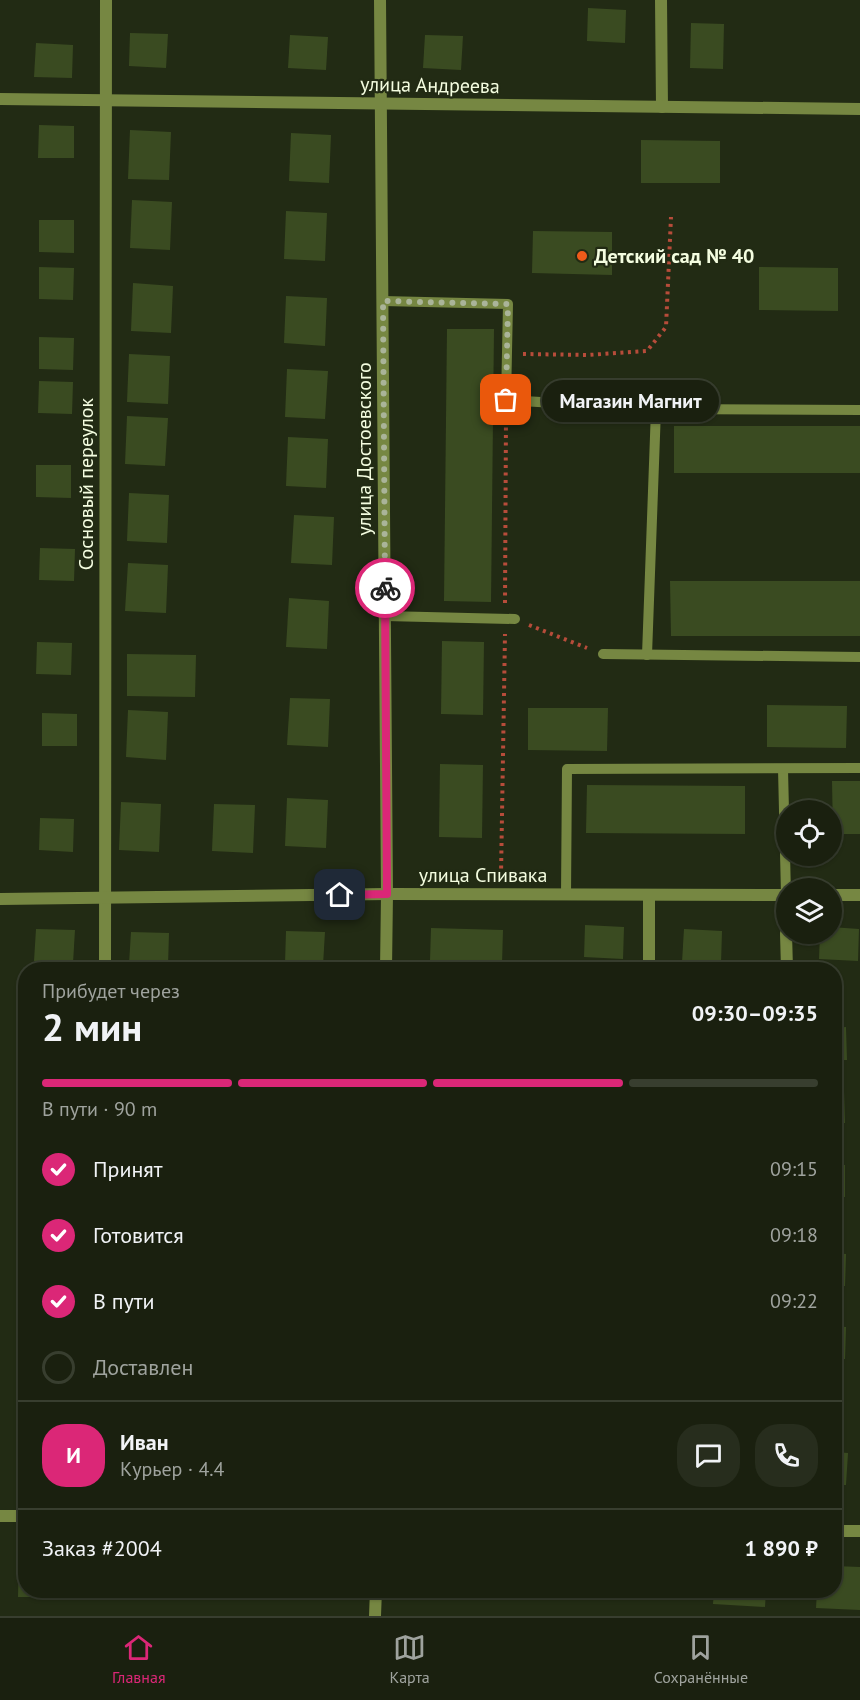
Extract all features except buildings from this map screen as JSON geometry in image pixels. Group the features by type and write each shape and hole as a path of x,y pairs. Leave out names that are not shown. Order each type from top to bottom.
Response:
{"street":[{"name":"Сосновый переулок","path":"105,962 106,0"},
{"name":"улица Достоевского","path":"380,0 386,962"},
{"path":"661,0 662,107"},
{"name":"улица Андреева","path":"0,99 860,109"},
{"name":"улица Спивака","path":"0,899 387,894 776,895"},
{"path":"649,895 649,962"},
{"path":"842,895 860,895"},
{"path":"786,944 787,962"},
{"path":"0,1516 18,1516"},
{"path":"842,1531 860,1531"},
{"path":"375,1616 376,1598"}],"lane":[{"path":"383,301 508,304 506,400 656,409 860,410"},
{"path":"647,655 656,409"},
{"path":"385,616 510,619"},
{"path":"603,654 860,657"},
{"path":"566,895 567,770 860,768"},
{"path":"783,769 786,878"}],"path":[{"path":"507,354 588,355 647,351 666,327 671,217"},
{"path":"500,895 510,619 506,400"},
{"path":"510,619 603,654"}],"way so far":[{"path":"385,588 383,301 508,304 506,400"}],"place":[{"name":"Детский сад № 40","path":"582,256"},
{"name":"Магазин Магнит","path":"506,400"}],"route":[{"path":"340,895 387,894 385,588"}]}
